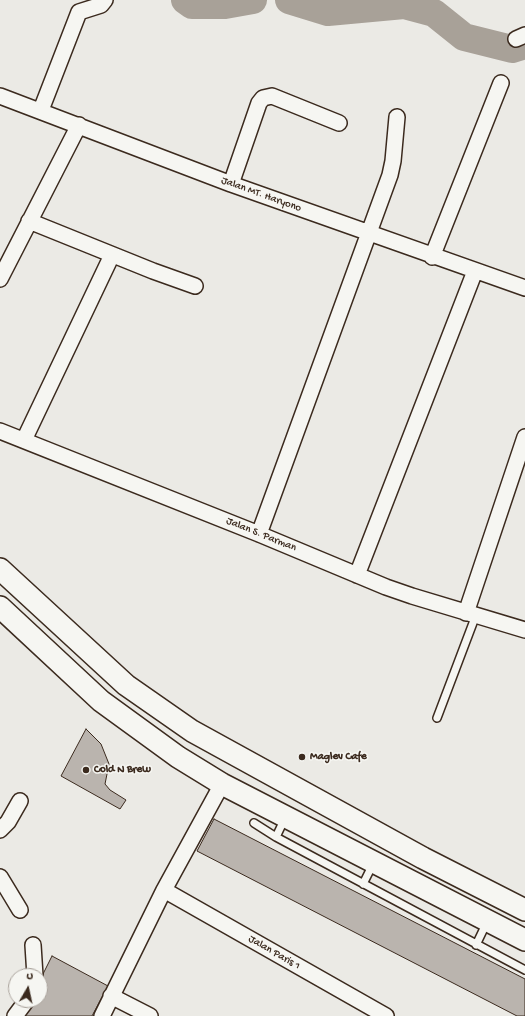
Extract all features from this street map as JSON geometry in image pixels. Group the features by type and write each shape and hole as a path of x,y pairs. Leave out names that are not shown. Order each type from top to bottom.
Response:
{"street":[{"path":"40,110 79,12 101,5 105,0"},
{"path":"432,257 501,83"},
{"name":"Jalan MT. Haryono","path":"0,96 80,125 231,184 432,257 525,288"},
{"path":"231,184 259,103 263,98 272,96 339,123"},
{"path":"260,534 390,175 398,117"},
{"path":"0,279 80,125"},
{"path":"29,221 112,255 195,286"},
{"path":"24,440 112,255"},
{"path":"357,575 475,271"},
{"name":"Jalan S. Parman","path":"0,431 412,596 525,630"},
{"path":"471,614 525,437"},
{"path":"0,569 126,685 192,731 423,858 525,910"},
{"path":"0,607 101,701 178,756 222,784 525,940"},
{"path":"178,756 192,731"},
{"path":"102,1016 164,890 222,784"},
{"path":"0,830 8,822 20,801"},
{"path":"0,877 20,910"},
{"name":"Jalan Paris 1","path":"164,890 386,1016"},
{"path":"33,944 34,968"},
{"path":"111,996 150,1016"}],"lane":[{"path":"437,718 471,614"},
{"path":"276,837 286,816"},
{"path":"254,823 276,837 525,970"},
{"path":"363,884 374,862"},
{"path":"476,945 487,920"}],"building":[{"name":"Cold N Brew","path":"86,729 101,744 109,764 105,784 110,790 126,800 120,809 61,776"},
{"path":"214,819 525,979 525,1016 517,1016 197,851"},
{"path":"52,956 108,986 92,1016 21,1016 26,1008 48,1008 48,968 46,968"}],"waterway":[{"path":"185,0 192,5 225,5 253,0"},
{"path":"289,0 328,12 404,5 434,13 464,37 512,49 525,45"}],"place":[{"name":"Maglev Cafe","path":"302,757"},
{"name":"Cold N Brew","path":"86,770"}]}
